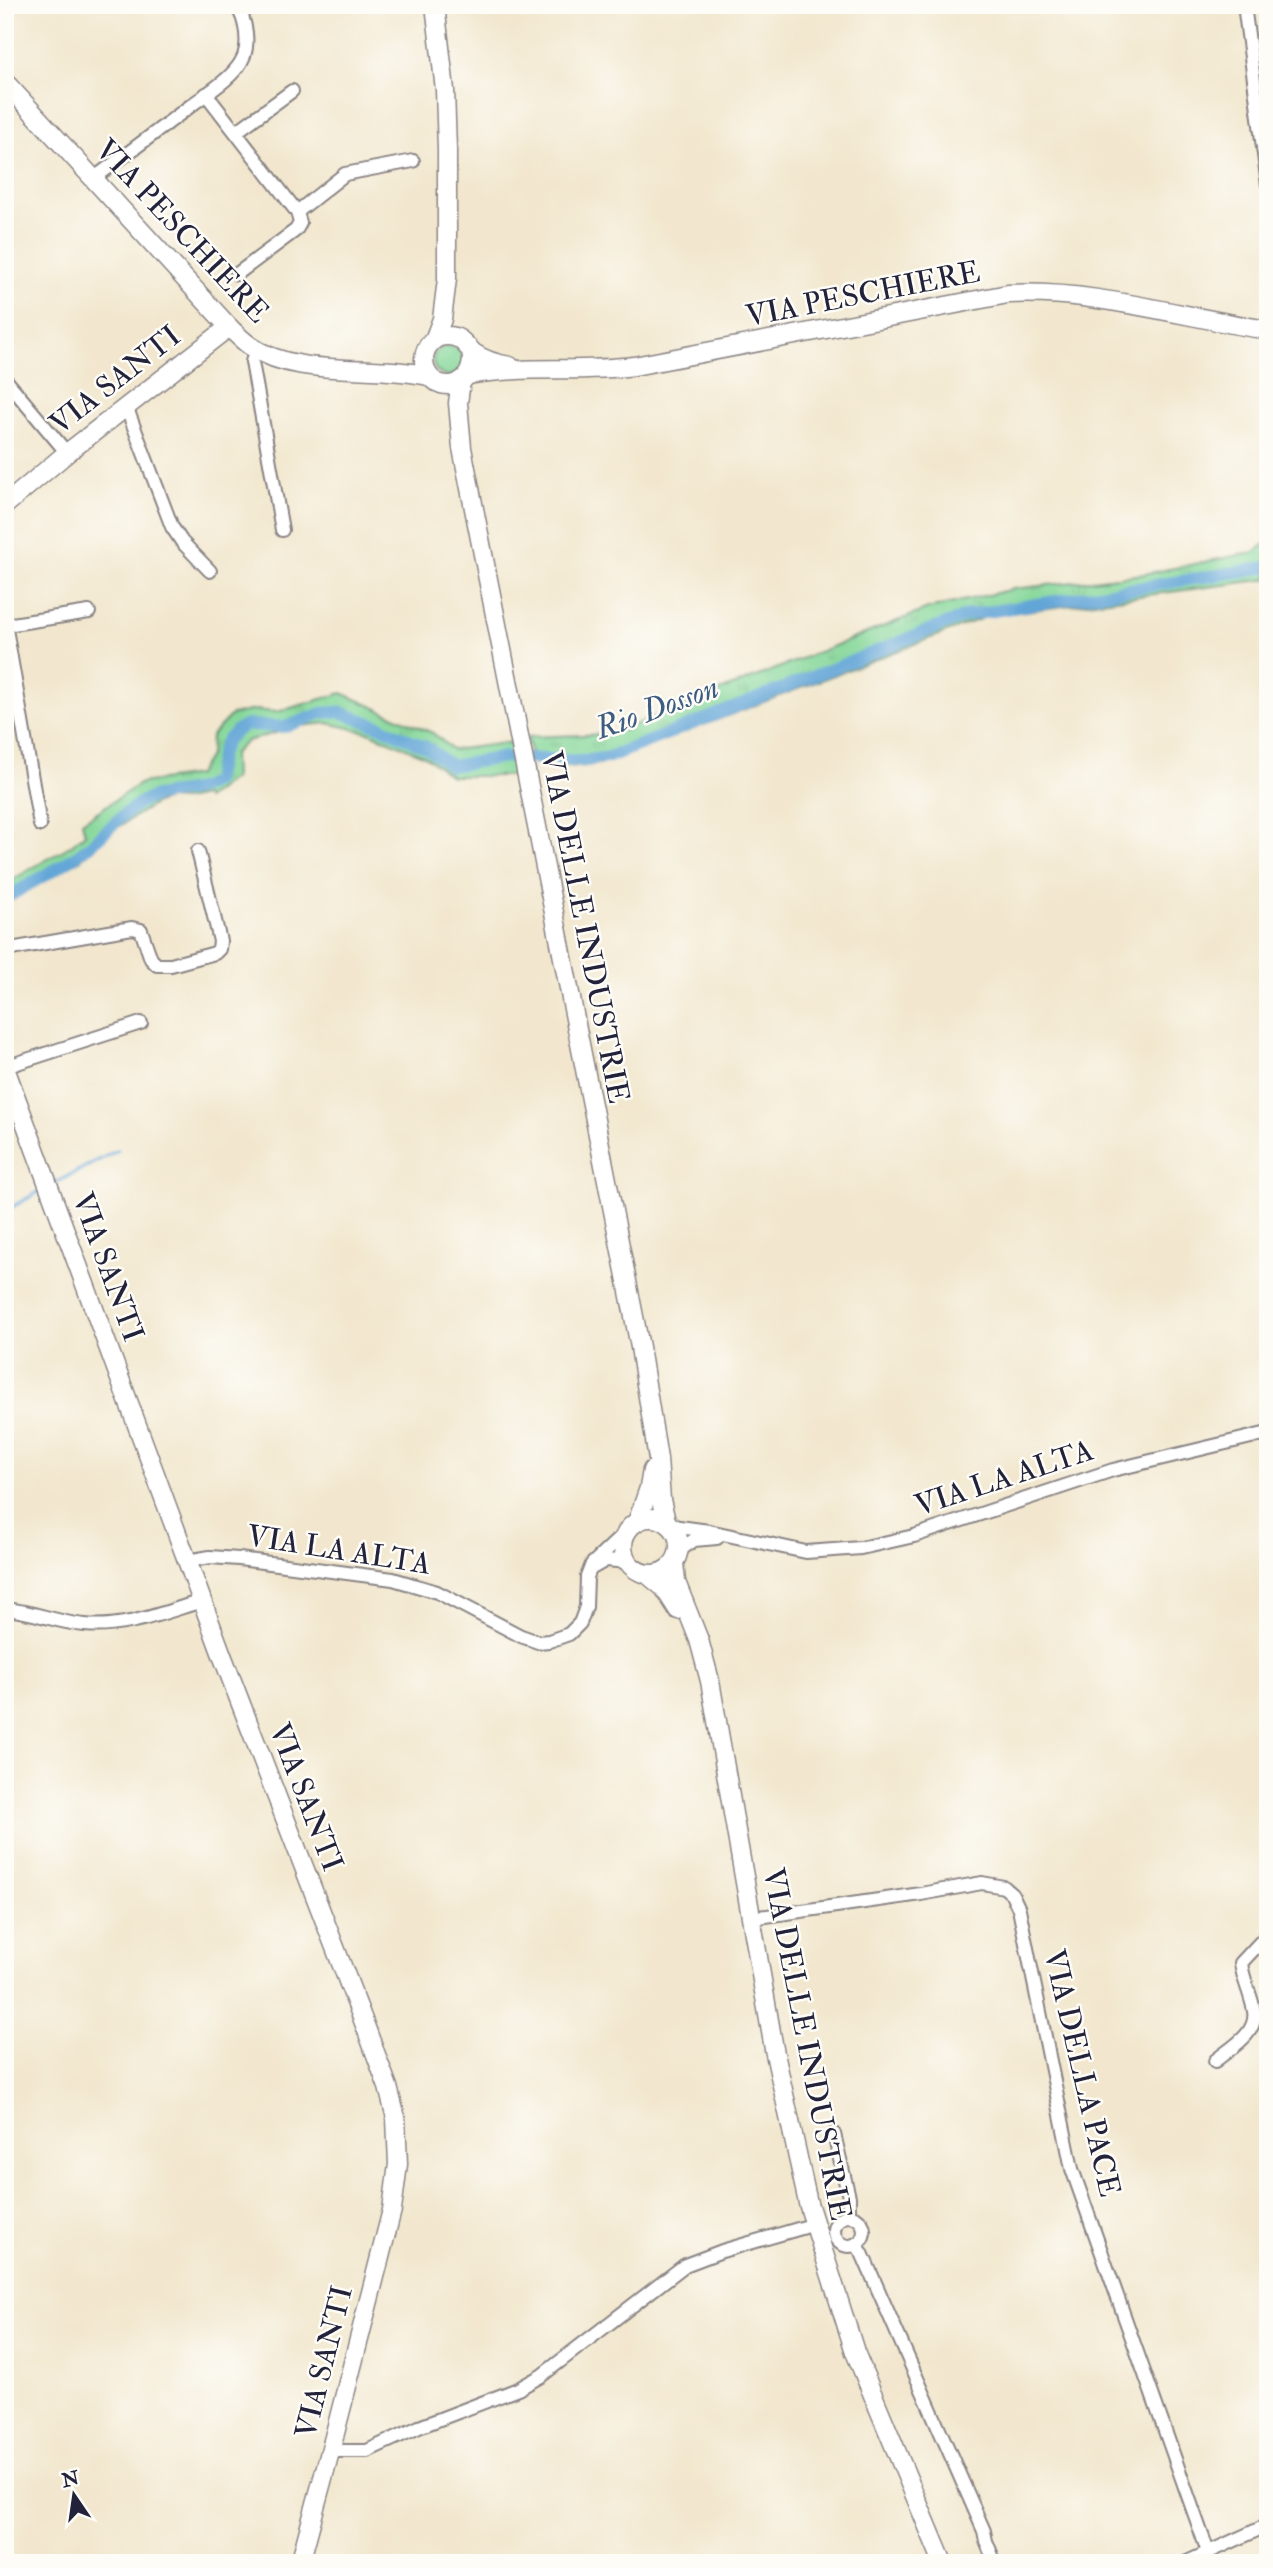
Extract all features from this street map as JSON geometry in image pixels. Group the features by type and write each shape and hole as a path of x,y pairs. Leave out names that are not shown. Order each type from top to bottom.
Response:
{"street":[{"path":"93,179 231,74 244,56 246,32 236,5"},
{"path":"435,5 447,116 447,279 442,319 423,360 434,380 447,385 465,378 473,359 454,322 447,279"},
{"path":"1244,5 1268,185"},
{"name":"VIA PESCHIERE","path":"5,82 229,327 256,348 296,364 355,368 434,380"},
{"path":"236,132 292,92"},
{"path":"206,94 298,212 300,223 296,230 237,274"},
{"path":"298,212 345,174 413,161"},
{"name":"VIA PESCHIERE","path":"465,378 523,369 610,369 634,366 1008,294 1079,296 1268,330"},
{"name":"VIA SANTI","path":"5,505 67,453 229,327"},
{"path":"355,368 389,365 449,335 492,362 523,369"},
{"path":"256,348 252,362 282,530"},
{"name":"VIA DELLE INDUSTRIE","path":"465,378 458,402 462,448 652,1418 661,1500 669,1524"},
{"path":"5,379 67,453"},
{"name":"VIA DELLE INDUSTRIE","path":"434,380 462,448"},
{"path":"124,408 148,460 172,527 182,542 210,571"},
{"path":"40,825 9,671 5,624 89,612"},
{"path":"5,950 132,928 141,930 151,959 157,965 171,965 215,953 219,949 220,941 198,851"},
{"path":"5,1068 141,1023"},
{"name":"VIA SANTI","path":"5,1068 202,1601 363,2020 396,2118 398,2164 392,2210 300,2563"},
{"name":"VIA DELLE INDUSTRIE","path":"633,1525 649,1488 652,1470 652,1418"},
{"name":"VIA LA ALTA","path":"755,1542 806,1552 861,1548 914,1536 1113,1470 1268,1433"},
{"path":"589,1571 595,1559 633,1525 657,1518 669,1524 755,1542"},
{"path":"669,1524 680,1541 677,1556"},
{"path":"633,1525 623,1547 633,1568 647,1574 662,1572 690,1542 706,1538 755,1542"},
{"name":"VIA DELLE INDUSTRIE","path":"677,1556 676,1582 699,1640 710,1681 790,2127 818,2240 855,2352 943,2563"},
{"name":"VIA LA ALTA","path":"187,1561 210,1558 239,1559 393,1579 437,1592 521,1636 538,1642 569,1634 580,1623 586,1607 589,1571"},
{"path":"589,1571 606,1560 628,1562"},
{"name":"VIA DELLE INDUSTRIE","path":"647,1574 664,1588 677,1608 691,1643 699,1676 767,2056 785,2147 805,2227 854,2375 934,2563"},
{"path":"5,1609 97,1626 153,1616 202,1601"},
{"name":"VIA DELLA PACE","path":"752,1918 982,1883 998,1884 1012,1894 1019,1909 1072,2169 1208,2552"},
{"path":"1215,2061 1244,2038 1253,2025 1254,2012 1241,1963 1268,1934"},
{"path":"834,2134 849,2197 849,2216"},
{"path":"849,2216 858,2218 863,2225 864,2234 856,2245 843,2245 835,2235 838,2222 849,2216"},
{"path":"331,2451 364,2452 419,2427 519,2389 541,2376 685,2265 722,2251 805,2227"},
{"path":"856,2245 862,2253 932,2410 995,2563"},
{"path":"1185,2563 1268,2525"}],"green space":[{"path":"448,346 459,350 463,361 459,372 448,376 437,372 433,361 437,350"},
{"path":"1268,542 1268,579 988,616 605,763 579,767 533,763 527,737 611,734 928,609 1013,589 1144,574 1253,553"},
{"path":"342,693 433,733 453,750 511,742 518,776 451,776 425,756 371,733 328,723 300,726 247,741 233,754 234,778 206,799 204,796 184,800 167,799 156,803 115,829 80,860 5,904 5,884 70,846 85,834 82,822 141,783 197,775 210,754 211,736 231,715 254,710 277,712"}],"waterway":[{"name":"Rio Dosson","path":"5,899 75,857 138,804 156,796 196,790 215,781 221,752 227,740 247,725 285,727 322,713 340,712 428,748 451,766 506,757 583,761 609,757 968,615 1268,567"},
{"path":"55,1183 118,1150"},
{"path":"5,1211 42,1190"}]}
